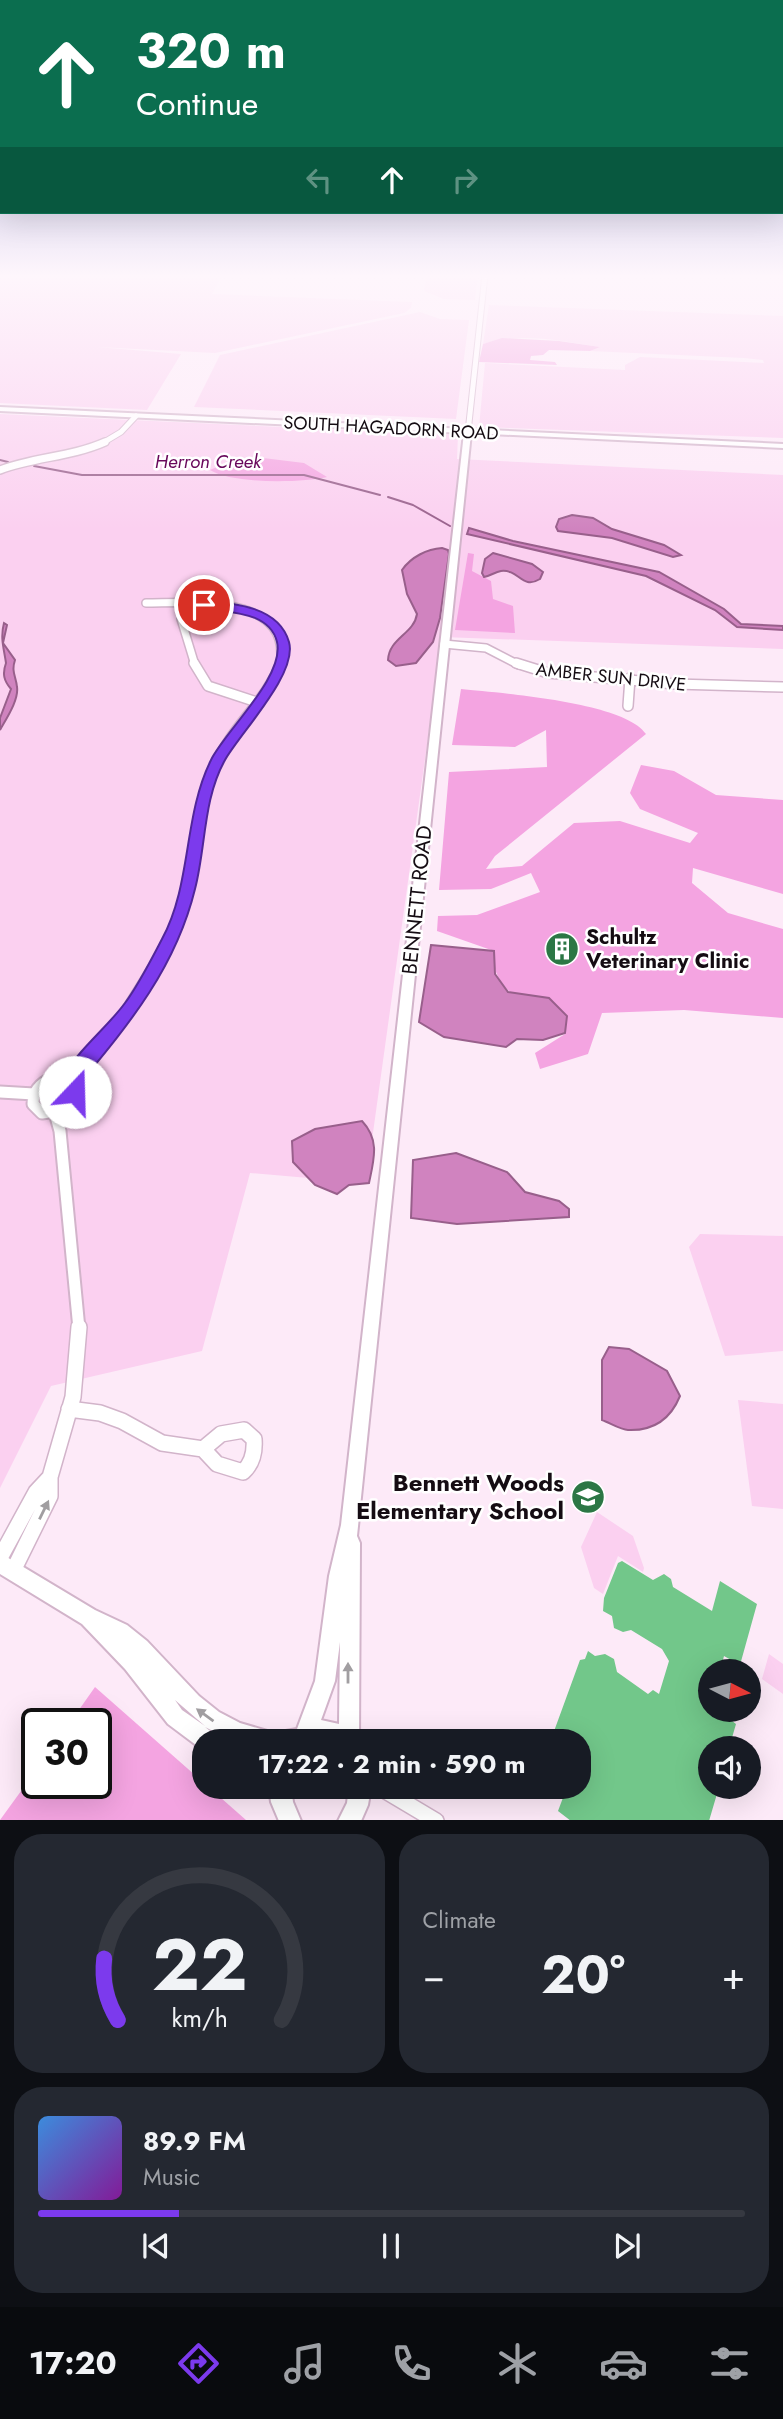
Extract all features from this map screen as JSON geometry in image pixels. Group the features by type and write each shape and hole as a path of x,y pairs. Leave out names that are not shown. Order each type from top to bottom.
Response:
{"street":[{"name":"BENNETT ROAD","path":"301,1729 325,1681 339,1576 349,1525 476,360"},
{"name":"SOUTH HAGADORN ROAD","path":"0,409 783,446"},
{"path":"0,470 12,465 70,456 94,448 108,442 124,429 133,416"},
{"path":"70,1081 103,1044 141,994 172,937 188,888 204,794 218,760 260,703 282,662 284,644 276,627 258,615 229,606 146,603"},
{"path":"187,603 181,620 196,669 208,686 260,703"},
{"name":"AMBER SUN DRIVE","path":"444,644 486,648 520,670 675,684 783,687"},
{"path":"628,706 630,678"},
{"path":"60,1077 70,1081 75,1092 72,1101 55,1113 42,1113 33,1104 34,1094 47,1079 60,1077"},
{"path":"0,1092 34,1094"},
{"path":"55,1113 60,1131 79,1318 78,1359 69,1409 50,1477 50,1496 4,1564 89,1617 118,1630 193,1707 229,1729"},
{"path":"69,1409 100,1413 122,1421 162,1443 203,1449"},
{"name":"BENNETT ROAD","path":"348,1729 349,1525"},
{"path":"89,1617 132,1662 175,1717 192,1730"},
{"path":"350,1820 358,1799"},
{"path":"396,1799 434,1820"}],"shaded area":[{"path":"0,360 177,360 147,410 0,403"},
{"path":"218,360 464,360 456,419 194,407"},
{"path":"530,360 555,362 557,365 479,362"},
{"path":"634,360 764,363 763,360 783,360 783,438 479,427 485,363 625,370 625,365"},
{"path":"0,414 458,435 457,459 783,475 783,649 442,637 366,1183 250,1173 202,1351 51,1386 0,1488"},
{"path":"263,458 304,463 327,477 250,480 220,475 210,470 219,466 238,466"},
{"path":"572,515 593,518 612,529 664,545 681,555 673,557 612,538 558,531 556,527 559,519"},
{"path":"469,528 513,541 659,572 724,609 741,624 783,626 783,630 737,627 715,610 646,576 467,534"},
{"path":"442,548 448,550 449,554 440,618 433,642 416,663 396,666 388,660 389,653 411,627 417,614 407,594 402,570 420,554"},
{"path":"468,553 474,554 472,571 491,581 493,599 513,606 515,633 455,630"},
{"path":"493,553 532,564 543,572 540,579 534,582 524,581 507,571 484,577 482,573 485,559"},
{"path":"4,623 7,625 3,643 15,660 17,692 12,709 0,730 0,718 11,689 4,674 6,663 2,639"},
{"path":"461,689 589,707 634,723 646,734 495,856 486,869 522,866 574,823 620,821 690,843 698,833 640,809 630,793 641,765 674,771 716,795 783,800 783,894 693,868 692,883 728,913 783,929 783,1018 684,1010 602,1013 588,1054 540,1069 535,1053 565,1034 566,1023 528,1005 506,988 494,966 494,951 437,931 438,916 477,915 540,892 531,873 491,889 439,890 449,772 547,767 546,730 515,747 452,745"},
{"path":"431,945 494,951 495,974 508,992 549,998 567,1016 565,1033 543,1040 517,1039 506,1047 444,1037 419,1022"},
{"path":"362,1121 371,1135 374,1150 369,1183 349,1185 337,1194 315,1185 293,1162 292,1141 315,1129"},
{"path":"456,1153 507,1172 525,1192 559,1201 569,1209 569,1217 457,1224 411,1218 413,1160"},
{"path":"700,1234 783,1236 783,1351 725,1356 689,1247"},
{"path":"609,1347 629,1349 667,1371 680,1396 672,1411 660,1422 646,1428 628,1430 602,1420 602,1360"},
{"path":"738,1400 783,1404 783,1509 752,1506"},
{"path":"597,1512 633,1536 644,1568 643,1572 618,1556 603,1594 594,1588 581,1547"},
{"path":"769,1654 783,1664 783,1694 762,1679"},
{"path":"95,1687 192,1772 192,1799 222,1799 246,1820 0,1820 21,1791 21,1799 112,1799 112,1708 80,1708"}],"building":[{"name":"Schultz Veterinary Clinic","path":"569,938 577,956 555,961 546,942"},
{"path":"622,1561 653,1580 664,1574 671,1579 673,1587 712,1611 720,1581 757,1604 742,1659 724,1656 723,1659 698,1659 698,1722 736,1724 732,1736 698,1736 698,1799 715,1799 709,1820 570,1820 558,1811 562,1799 591,1799 591,1729 555,1729 580,1660 585,1659 588,1651 595,1656 605,1654 614,1659 617,1672 648,1694 653,1690 659,1694 669,1661 662,1649 631,1630 623,1632 614,1628 612,1616 603,1611 604,1598 618,1563"}],"waterway":[{"name":"Herron Creek","path":"0,460 8,462"},
{"name":"Herron Creek","path":"34,466 82,475 304,475 380,495"},
{"name":"Herron Creek","path":"388,497 413,505 450,526"}],"place":[{"name":"Schultz Veterinary Clinic","path":"562,949"},
{"name":"Bennett Woods Elementary School","path":"588,1497"}],"route":[{"path":"75,1092 70,1081 121,1022 141,994 172,937 188,888 204,794 218,760 260,703 282,662 284,644 276,627 258,615 229,606 204,605"}]}
